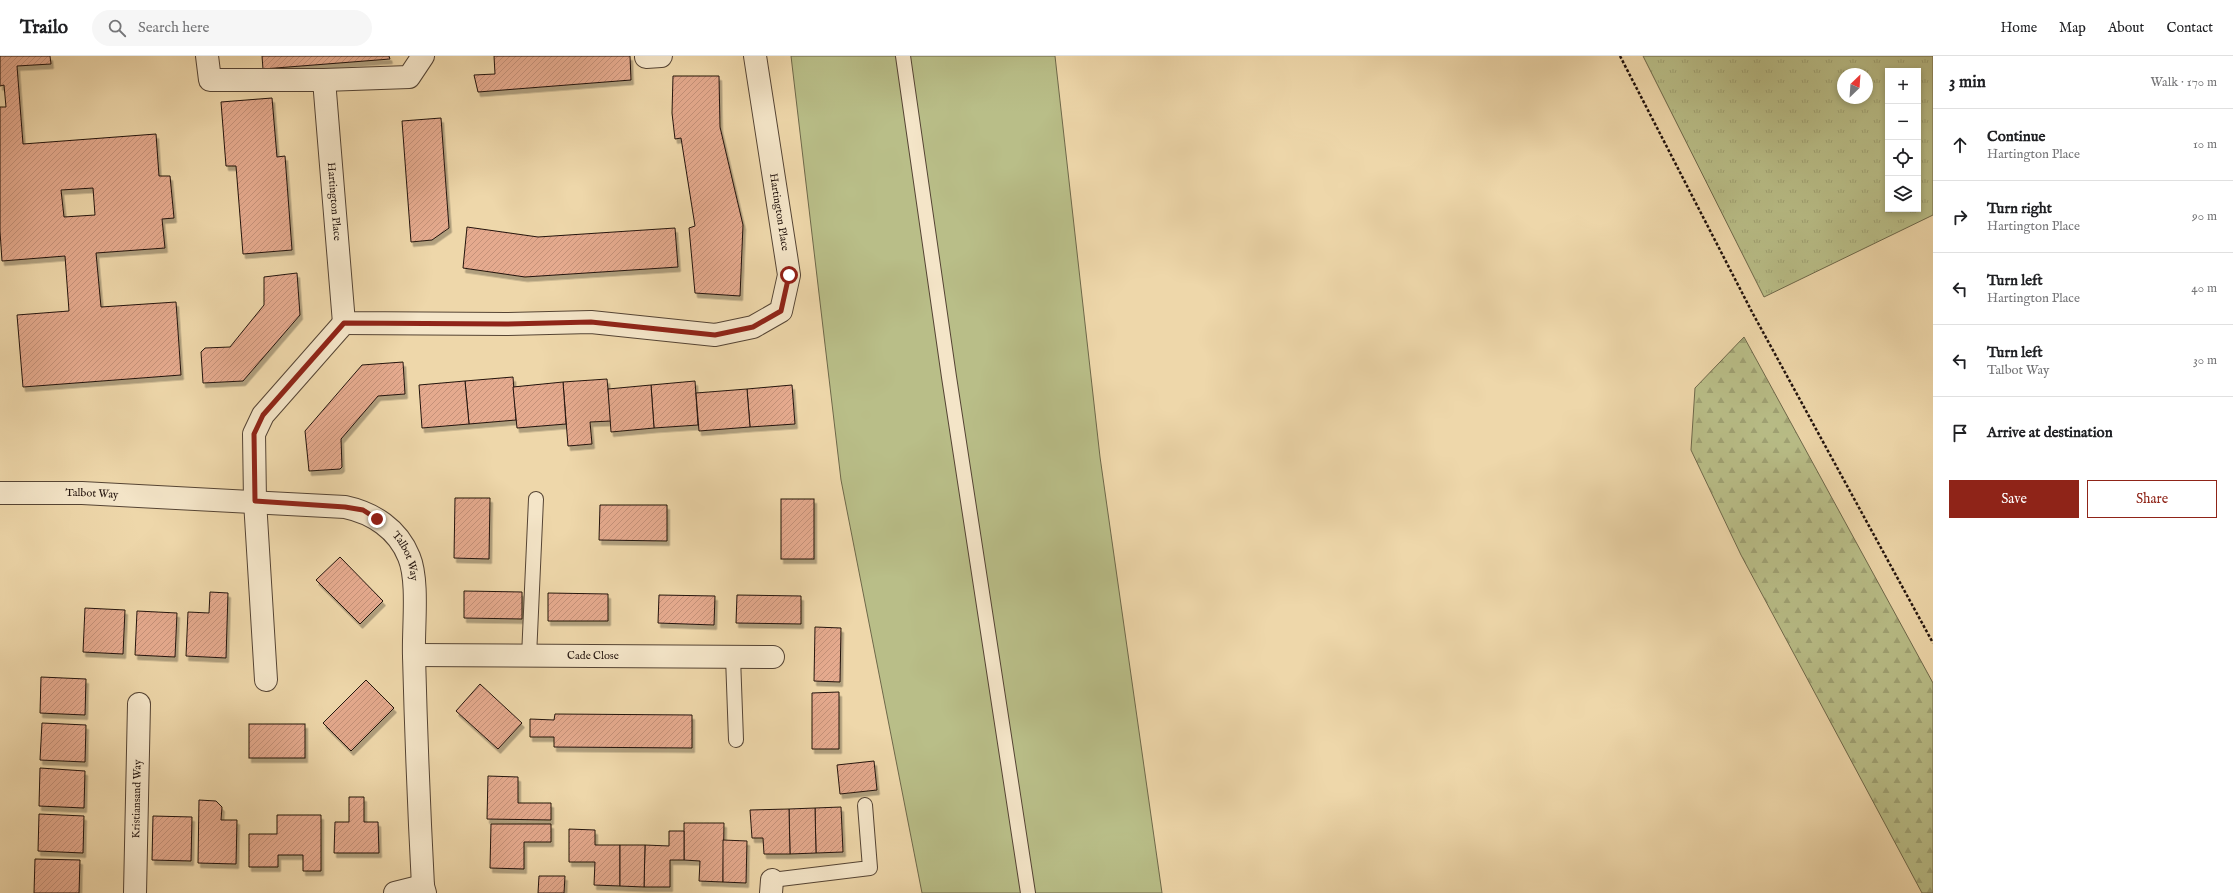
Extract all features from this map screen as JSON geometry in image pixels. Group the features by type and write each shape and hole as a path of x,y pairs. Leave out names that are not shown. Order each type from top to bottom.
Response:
{"street":[{"path":"207,56 210,80 409,78 423,56"},
{"name":"Hartington Place","path":"324,80 344,323 506,324 591,322 715,335 753,327 781,311 789,275 755,56"},
{"path":"266,680 255,501 254,434 263,415 344,323"},
{"name":"Talbot Way","path":"0,493 82,493 255,501 345,507 363,510 389,528 401,542 409,557 413,577 414,655 424,890"},
{"name":"Cade Close","path":"414,655 529,657 773,657"},
{"name":"Kristiansand Way","path":"135,893 138,704"},
{"path":"395,893 424,890"}],"lane":[{"path":"903,56 949,377 1028,893"},
{"path":"529,657 536,499"},
{"path":"733,657 736,740"},
{"path":"772,887 870,868 865,805"}],"path":[{"path":"1620,56 1752,312 1933,643"}],"green space":[{"path":"791,56 1055,56 1100,457 1162,893 922,893 841,480"},
{"path":"1643,56 1933,56 1933,215 1764,297"},
{"path":"1744,337 1933,683 1933,893 1922,893 1741,555 1691,450 1695,388"}],"building":[{"path":"0,56 50,56 51,64 17,66 23,144 156,134 159,176 170,176 174,218 162,219 165,248 96,253 101,307 176,302 181,375 23,387 17,315 69,311 65,256 2,261 0,231 0,107 6,107 4,85 0,86","holes":["93,188 95,215 64,217 61,190"]},
{"path":"262,56 389,56 390,59 263,69"},
{"path":"494,56 630,56 631,80 478,92 474,75 495,74"},
{"path":"673,76 719,76 720,127 743,225 740,296 695,293 689,228 695,226 681,138 675,139 672,113"},
{"path":"272,98 277,157 285,156 292,250 243,254 236,166 226,166 221,102"},
{"path":"441,118 449,228 432,240 411,242 402,121"},
{"path":"467,227 538,237 675,228 678,267 525,277 463,268"},
{"path":"297,273 300,315 243,381 203,383 201,352 205,348 230,347 264,305 264,277"},
{"path":"403,362 405,394 378,396 341,439 342,467 340,469 309,471 305,431 362,365"},
{"path":"513,377 516,420 469,424 465,381"},
{"path":"607,379 611,421 590,422 592,444 568,446 563,382"},
{"path":"465,381 469,424 422,428 419,385"},
{"path":"695,381 698,425 654,428 651,385"},
{"path":"563,382 566,424 517,428 513,387"},
{"path":"651,385 654,428 611,432 608,389"},
{"path":"792,385 795,424 750,427 747,389"},
{"path":"747,389 750,427 699,431 696,393"},
{"path":"455,498 490,498 489,559 454,558"},
{"path":"781,499 814,499 814,559 781,559"},
{"path":"600,505 667,505 667,541 599,540"},
{"path":"340,557 383,601 360,624 316,580"},
{"path":"464,591 522,592 522,619 464,618"},
{"path":"210,592 228,593 226,658 186,656 188,612 209,613"},
{"path":"548,593 608,594 608,621 548,621"},
{"path":"659,595 715,596 714,625 658,623"},
{"path":"737,595 801,596 801,624 736,623"},
{"path":"85,608 125,610 123,654 83,652"},
{"path":"137,611 177,613 175,657 135,655"},
{"path":"815,627 841,628 840,682 814,681"},
{"path":"41,677 86,679 85,715 40,713"},
{"path":"366,680 394,708 351,751 323,723"},
{"path":"480,684 522,723 498,749 456,711"},
{"path":"839,692 839,749 812,749 812,693"},
{"path":"555,714 692,715 692,748 554,747 554,737 530,737 530,719 554,720"},
{"path":"42,723 86,725 85,762 40,760"},
{"path":"249,724 305,724 305,758 249,758"},
{"path":"874,761 877,790 840,794 837,765"},
{"path":"40,768 85,771 84,808 39,806"},
{"path":"488,776 518,777 518,803 551,803 551,820 487,819"},
{"path":"349,797 364,797 364,822 378,822 379,853 334,853 335,822 349,822"},
{"path":"199,800 216,801 222,807 221,820 237,820 236,864 198,863"},
{"path":"841,807 843,852 816,853 815,808"},
{"path":"815,808 816,853 790,854 789,809"},
{"path":"789,809 790,854 764,854 763,838 752,838 750,810"},
{"path":"39,814 84,816 83,853 38,851"},
{"path":"277,815 321,815 321,871 303,871 303,855 278,855 278,867 249,867 249,834 277,834"},
{"path":"153,816 192,817 191,861 152,860"},
{"path":"684,823 724,823 723,882 699,881 700,861 684,860"},
{"path":"491,824 551,824 551,842 524,842 524,869 490,868"},
{"path":"569,829 595,830 595,845 620,845 620,886 594,885 595,862 569,862"},
{"path":"669,831 684,831 684,860 670,860 670,887 644,887 645,845 669,846"},
{"path":"723,840 747,841 746,883 723,882"},
{"path":"620,845 645,845 644,887 620,886"},
{"path":"35,859 80,860 79,893 34,893"},
{"path":"539,876 565,876 564,893 538,893"}],"route":[{"path":"377,519 363,510 345,507 255,501 254,434 263,415 344,323 506,324 591,322 715,335 753,327 781,311 789,275"}]}
